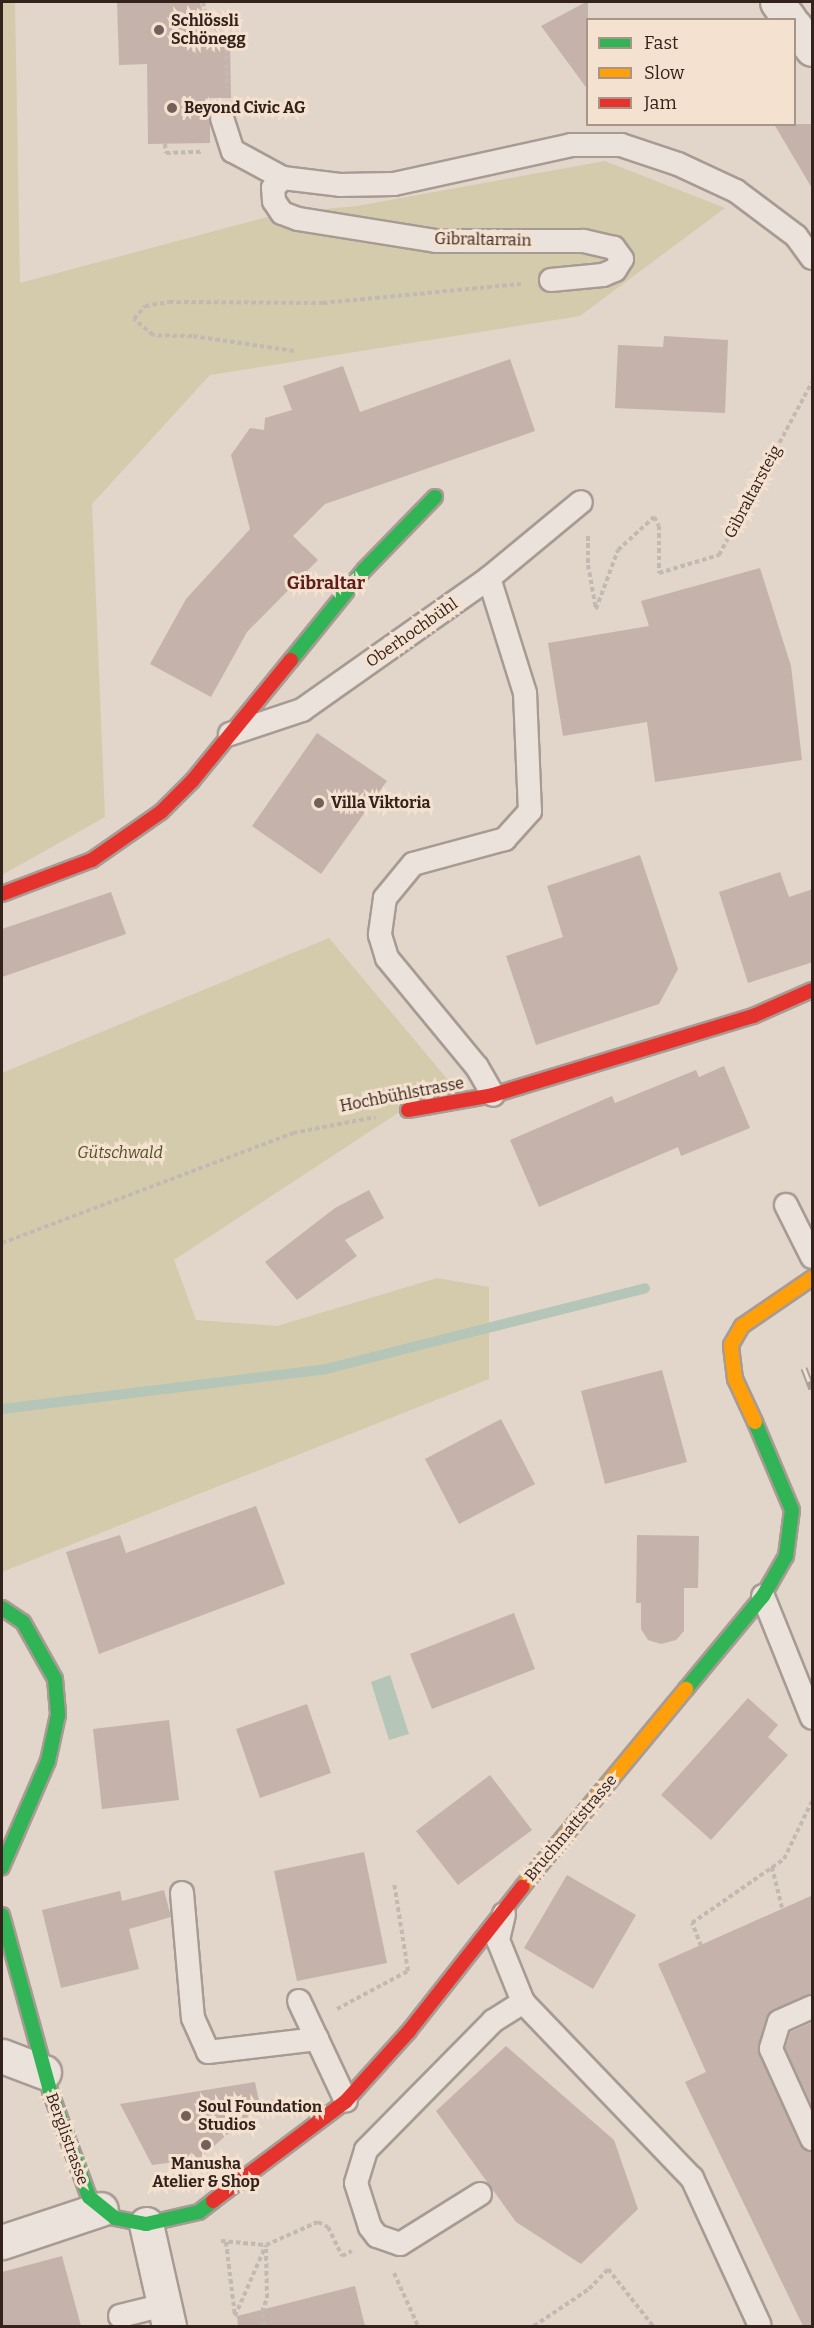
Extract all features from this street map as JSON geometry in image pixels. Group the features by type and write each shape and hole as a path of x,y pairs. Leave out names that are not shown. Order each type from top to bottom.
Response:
{"street":[{"path":"777,2 789,18"},
{"path":"796,26 813,49"},
{"path":"2,894 92,860 123,841 177,796 364,570 435,497"},
{"name":"Hochbühlstrasse","path":"408,1110 493,1095 753,1016 813,990"},
{"name":"Bruchmattstrasse","path":"146,2224 199,2212 346,2101 409,2031 506,1906 763,1596 786,1556 792,1510 780,1474 735,1379 731,1345 742,1326 813,1278"},
{"path":"2,1608 23,1622 56,1679 58,1715 48,1761 2,1867"},
{"name":"Berglistrasse","path":"2,1915 44,2072 81,2181 102,2209 115,2218 146,2224"},
{"path":"2,2056 44,2072"},
{"path":"2,2242 102,2209"},
{"path":"146,2224 166,2316"}],"lane":[{"path":"222,118 233,151 283,178 340,185 394,184 571,145 621,145 678,164 736,191 782,223 813,258"},
{"name":"Gibraltarrain","path":"283,178 273,188 274,201 282,213 298,219 436,241 583,241 614,248 622,259 615,270 603,275 551,280"},
{"name":"Oberhochbühl","path":"226,736 303,710 489,578 581,502"},
{"path":"489,578 525,693 530,811 505,839 413,864 385,898 380,935 387,958 477,1067 493,1095"},
{"path":"786,1205 813,1257"},
{"path":"763,1596 813,1718"},
{"path":"182,1893 194,2018 208,2052 314,2031"},
{"path":"506,1906 498,1940 523,2002 692,2178 759,2324"},
{"path":"299,2001 346,2101"},
{"path":"480,2194 400,2244 370,2240 370,2227 356,2182 366,2150 493,2021 523,2002"},
{"path":"813,2007 779,2022 771,2049 813,2139"},
{"path":"120,2316 166,2316"}],"path":[{"path":"203,2 206,16 226,41 227,100 222,118"},
{"path":"165,144 166,153 233,151"},
{"path":"294,351 192,336 153,335 134,319 145,306 169,302 323,303 551,280"},
{"name":"Gibraltarsteig","path":"581,502 587,512 588,565 596,609 618,550 654,517 659,526 659,573 719,555 813,382"},
{"name":"Hochbühlstrasse","path":"2,1243 293,1133 408,1110"},
{"path":"701,1946 692,1923 784,1858 813,1801"},
{"path":"772,1867 782,1908"},
{"path":"314,2031 408,1971 394,1883"},
{"path":"266,2245 235,2316 226,2242 266,2245 318,2222 328,2227 342,2256 370,2240 418,2326"},
{"path":"264,2326 262,2312 267,2298 266,2245"},
{"path":"534,2326 589,2289 608,2269 653,2326"}],"green space":[{"path":"2,2 15,2 20,283 282,213 357,206 605,161 725,208 580,316 210,375 92,504 105,817 2,875"},
{"name":"Gütschwald","path":"329,938 448,1080 174,1260 196,1320 277,1326 437,1278 489,1287 489,1379 2,1572 2,1073"}],"shaded area":[{"path":"390,1675 409,1734 389,1740 371,1682"}],"building":[{"path":"117,2 200,2 210,43 230,42 231,98 210,98 210,143 148,144 147,64 119,65"},
{"path":"588,2 586,87 541,26"},
{"path":"813,124 813,190 775,126"},
{"path":"664,336 728,340 725,413 615,408 618,345 663,347"},
{"path":"510,359 535,431 325,504 293,536 318,560 247,632 211,697 150,664 186,599 250,529 231,455 250,428 264,430 265,418 292,410 283,386 343,366 360,412"},
{"path":"760,568 791,666 802,760 655,782 647,722 563,736 548,643 649,626 641,601"},
{"name":"Villa Viktoria","path":"317,733 387,781 321,874 252,826"},
{"path":"640,855 678,969 659,1004 536,1045 506,956 563,937 547,886"},
{"path":"780,872 789,897 813,889 813,962 748,983 719,892"},
{"path":"111,892 126,934 2,977 2,929"},
{"path":"724,1066 750,1128 681,1156 678,1147 539,1207 510,1140 612,1096 615,1103 696,1070 699,1077"},
{"path":"369,1190 384,1218 345,1240 357,1256 297,1300 265,1262 335,1208"},
{"path":"662,1370 687,1462 605,1484 581,1391"},
{"path":"501,1419 535,1484 459,1524 425,1459"},
{"path":"256,1506 285,1584 99,1654 66,1552 120,1535 126,1553"},
{"path":"637,1535 699,1536 698,1588 684,1588 684,1631 676,1640 661,1644 648,1640 641,1629 641,1603 636,1603"},
{"path":"514,1613 535,1669 432,1709 410,1654"},
{"path":"748,1698 778,1725 768,1737 788,1755 711,1840 661,1795"},
{"path":"307,1704 331,1773 260,1798 236,1729"},
{"path":"169,1720 179,1800 102,1809 93,1729"},
{"path":"490,1775 532,1830 458,1885 416,1831"},
{"path":"364,1852 387,1963 297,1981 274,1871"},
{"path":"567,1875 636,1915 593,1989 524,1948"},
{"path":"164,1890 171,1917 129,1929 139,1969 61,1988 42,1910 120,1891 122,1901"},
{"path":"813,1895 813,1994 769,2013 758,2046 800,2145 813,2152 813,2326 803,2326 685,2082 706,2072 658,1964"},
{"path":"813,2022 813,2108 785,2048 790,2032"},
{"path":"506,2046 614,2140 638,2209 581,2264 516,2222 436,2111"},
{"name":"Soul Foundation Studios","path":"255,2082 260,2106 199,2159 152,2165 120,2104"},
{"path":"62,2256 81,2326 2,2326 2,2272"},
{"path":"355,2286 365,2326 238,2326 237,2316"}],"waterway":[{"path":"2,1409 326,1369 645,1288"}],"railway":[{"path":"804,1368 812,1389"}],"traffic: fast":[{"path":"291,660 364,570 435,497"},
{"path":"686,1689 763,1596 786,1556 792,1510 755,1422"},
{"path":"2,1608 23,1622 55,1679 58,1715 48,1761 2,1867"},
{"path":"2,1915 50,2091 89,2197 115,2218 146,2224 199,2212 213,2201"}],"traffic: slow":[{"path":"755,1422 735,1379 731,1345 742,1326 812,1278"},
{"path":"523,1886 686,1689"}],"traffic: jam":[{"path":"2,894 92,860 161,812 193,780 291,660"},
{"path":"408,1110 493,1095 753,1016 812,990"},
{"path":"213,2201 346,2101 409,2031 523,1886"}],"place":[{"name":"Schlössli Schönegg","path":"159,30"},
{"name":"Beyond Civic AG","path":"172,108"},
{"name":"Villa Viktoria","path":"319,803"},
{"name":"Soul Foundation Studios","path":"186,2116"},
{"name":"Manusha Atelier & Shop","path":"206,2145"}],"district":[{"name":"Gibraltar","path":"326,583"}]}
